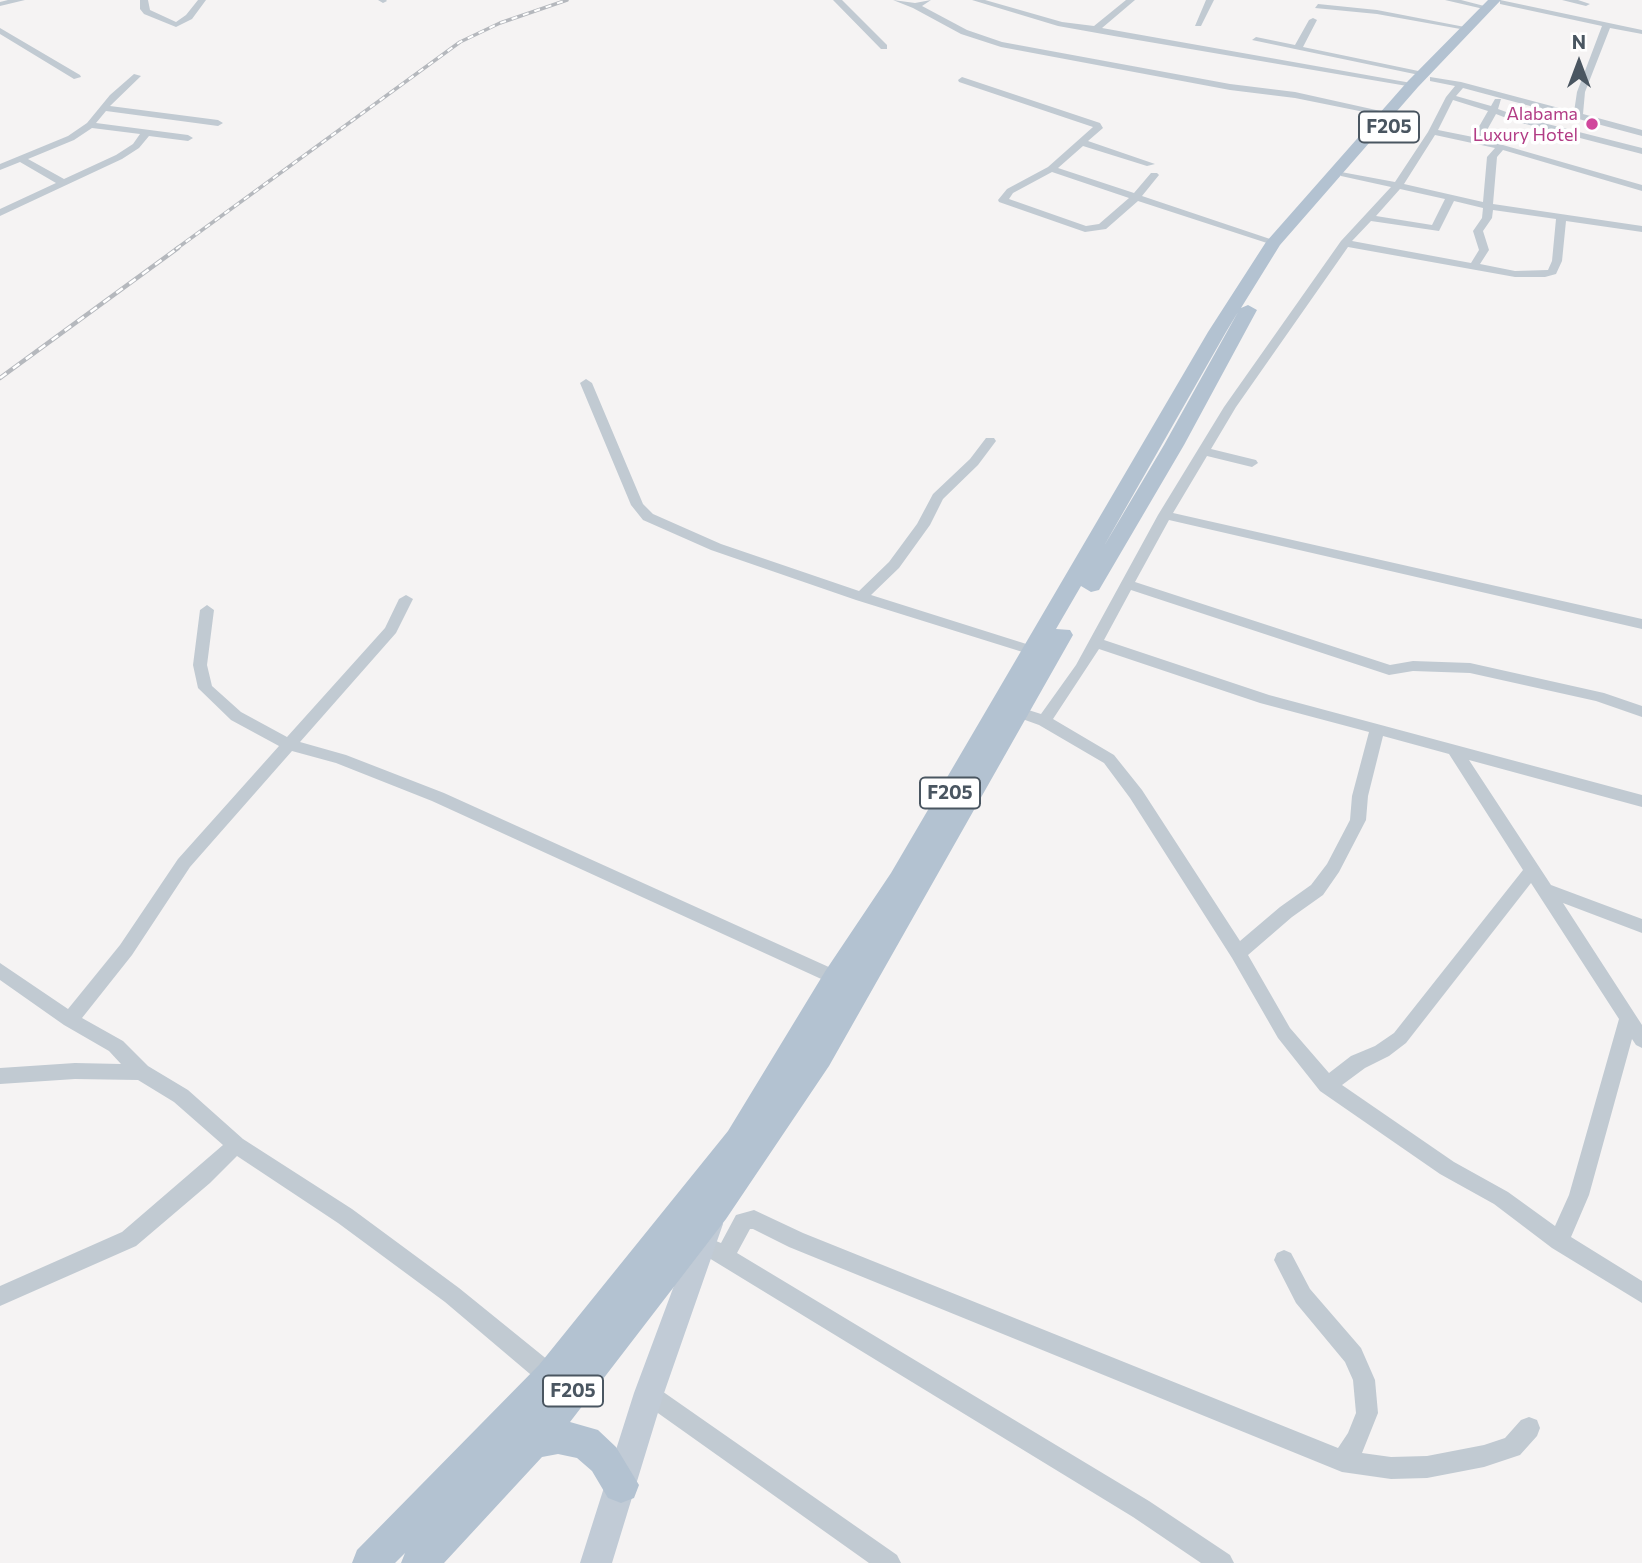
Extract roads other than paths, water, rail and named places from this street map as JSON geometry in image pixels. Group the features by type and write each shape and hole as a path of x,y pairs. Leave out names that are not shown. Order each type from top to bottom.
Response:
{"main road":[{"name":"F205","path":"370,1563 551,1377 739,1140 835,978 900,880 1034,651 1226,334 1277,257 1466,28 1498,2"},
{"name":"F205","path":"419,1563 534,1441 715,1209 819,1057 1031,716 1274,242 1389,114 1498,2"},
{"path":"596,1563 649,1393 715,1250 715,1209"},
{"path":"534,1441 558,1437 586,1442 604,1459 621,1485"}],"street":[{"path":"0,4 21,0"},
{"path":"144,0 144,9 147,12 176,25 189,17 202,0"},
{"path":"836,0 884,47"},
{"path":"897,0 916,6 964,32 1017,48 1150,69 1230,87 1295,95 1389,114"},
{"path":"916,6 927,0"},
{"path":"976,0 1061,24 1133,37 1461,85 1642,133"},
{"path":"1097,29 1099,24 1131,0"},
{"path":"1198,24 1210,0"},
{"path":"1566,0 1586,4"},
{"path":"1455,1 1498,2 1642,32"},
{"path":"1318,6 1377,12 1466,28"},
{"path":"1298,48 1313,20"},
{"path":"1578,115 1581,92 1606,24"},
{"path":"0,30 77,77"},
{"path":"1256,40 1423,79"},
{"path":"2,164 71,138 90,125 113,97 137,76"},
{"path":"962,80 1097,125 1098,128 1081,142 1051,169 1030,178 1004,201 1093,230 1112,219 1135,198 1152,170 1081,142"},
{"path":"1461,85 1450,97 1433,132 1397,187 1345,243 1230,407 1165,515 1082,667 1031,716 1109,760 1136,794 1238,953 1284,1033 1327,1085 1447,1168 1502,1198 1559,1241 1642,1293"},
{"path":"1476,141 1501,96"},
{"path":"1450,97 1517,119 1642,151"},
{"path":"106,108 218,123"},
{"path":"90,125 188,138"},
{"path":"1433,132 1501,146 1642,188"},
{"path":"3,210 119,157 136,146 146,133"},
{"path":"1474,266 1484,250 1478,228 1487,218 1492,157 1501,146"},
{"path":"21,159 63,183"},
{"path":"1051,169 1274,242"},
{"path":"1344,174 1450,199 1642,229"},
{"path":"1370,218 1435,229 1450,199"},
{"path":"1345,243 1515,274 1552,272 1557,261 1561,216"},
{"path":"586,383 637,505 648,517 716,547 861,597 1034,651"},
{"path":"861,597 894,565 923,525 938,497 974,462 990,441"},
{"path":"1204,451 1252,463"},
{"path":"1165,515 1642,624"},
{"path":"1126,584 1390,670 1413,666 1470,668 1599,697 1642,712"},
{"path":"70,1020 126,950 184,863 391,630 406,598"},
{"path":"207,610 200,665 205,688 236,716 287,744 341,759 438,797 835,978"},
{"path":"1094,642 1265,699 1642,801"},
{"path":"1238,953 1286,912 1317,890 1333,868 1358,820 1360,796 1377,730"},
{"path":"1455,751 1642,1040"},
{"path":"1327,1085 1358,1062 1382,1051 1400,1038 1532,870"},
{"path":"1545,890 1642,926"},
{"path":"0,970 70,1020 117,1046 141,1072 181,1096 236,1145 345,1216 452,1295 551,1377"},
{"path":"1559,1241 1579,1195 1629,1019"},
{"path":"0,1076 75,1071 141,1072"},
{"path":"0,1296 129,1239 203,1177 236,1145"},
{"path":"1222,1563 1141,1509 715,1250 743,1222 754,1219 796,1240 1342,1461 1391,1468 1438,1465 1484,1457 1512,1447 1529,1429"},
{"path":"1283,1260 1303,1296 1353,1354 1364,1380 1367,1413 1357,1440 1342,1461"},
{"path":"649,1393 889,1563"}],"railway":[{"path":"176,249 460,42 500,23 567,0"},
{"path":"0,378 178,248"}],"place":[{"name":"Alabama Luxury Hotel","path":"1592,124"}]}
